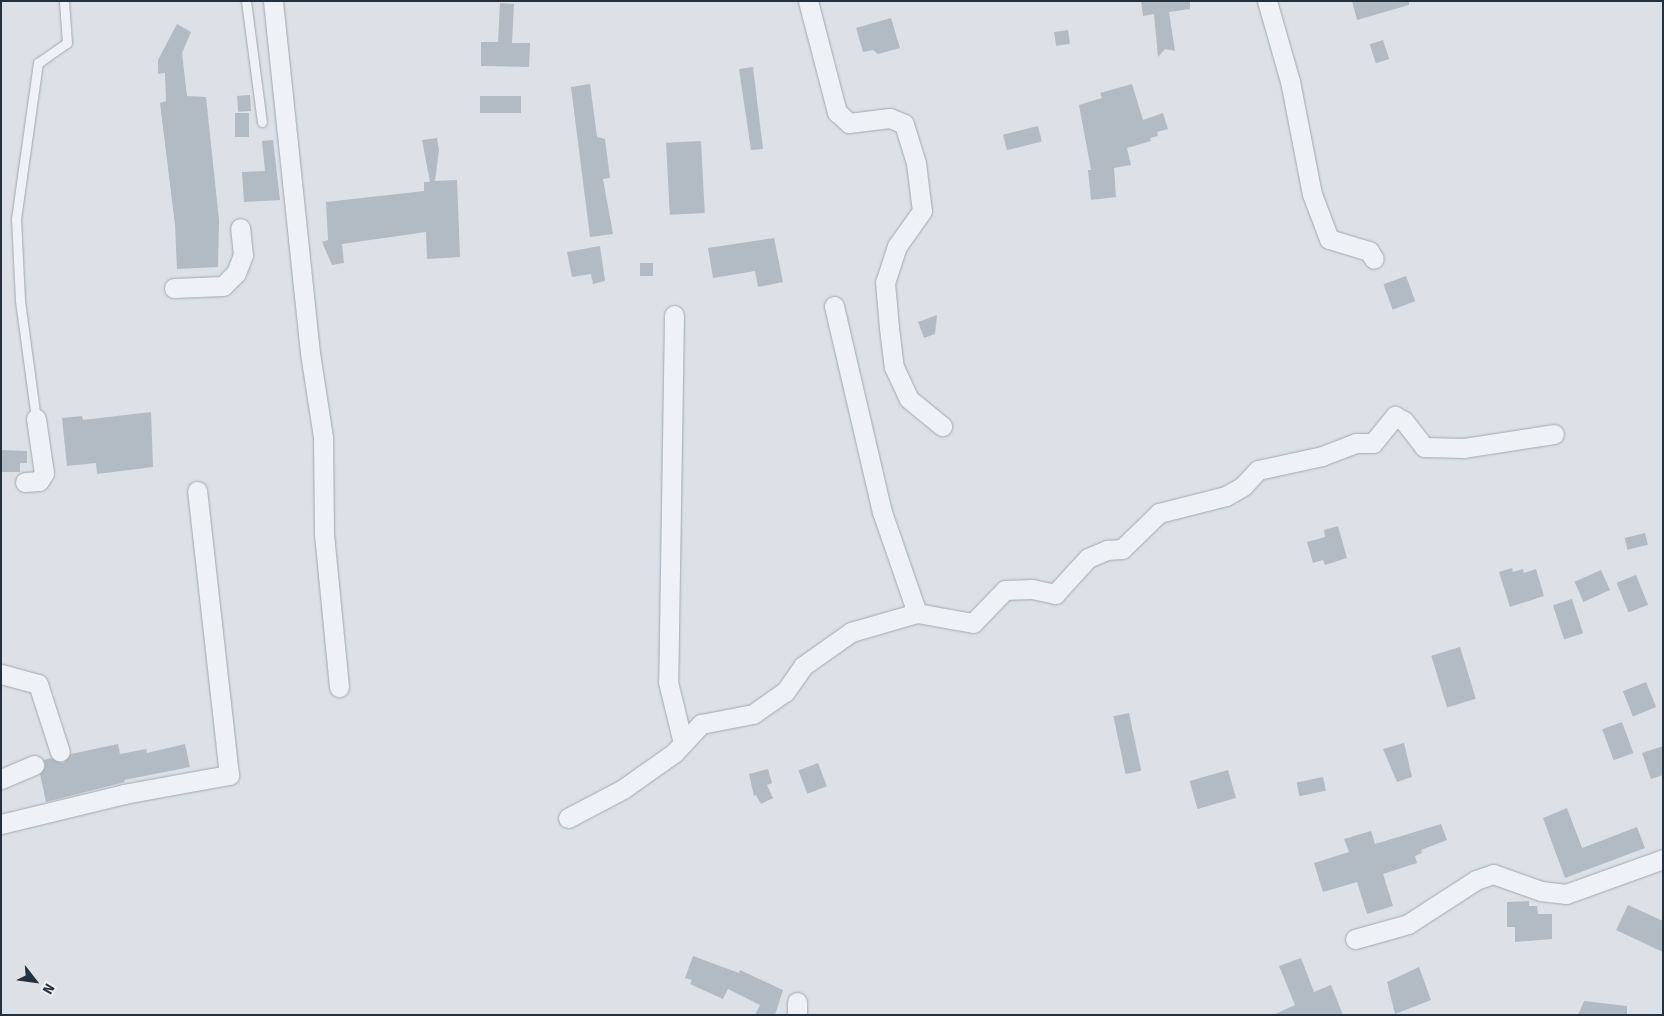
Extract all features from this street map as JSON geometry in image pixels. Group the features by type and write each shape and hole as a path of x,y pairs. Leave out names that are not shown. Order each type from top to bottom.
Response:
{"street":[{"path":"273,1 310,353 324,437 324,534 340,687"},
{"path":"808,1 837,112 849,123 890,118 904,124 916,163 922,211 897,246 885,282 890,338 894,367 909,399 942,426"},
{"path":"1267,1 1290,81 1312,194 1329,239 1369,252 1374,259"},
{"path":"174,288 223,286 236,273 243,255 240,228"},
{"path":"834,306 882,512 917,613"},
{"path":"674,315 668,682 683,743"},
{"path":"568,818 623,789 674,753 701,724 752,714 777,698 785,692 803,666 851,632 917,613 972,623 1005,590 1032,589 1055,594 1088,558 1107,550 1122,549 1159,513 1226,496 1243,486 1258,470 1322,456 1356,443 1373,443 1395,416 1404,421 1424,447 1464,448 1554,434"},
{"path":"25,482 39,481 44,473 36,419"},
{"path":"1,824 124,794 229,775 197,491"},
{"path":"1,674 38,684 60,752"},
{"path":"1,779 34,766"},
{"path":"1356,939 1408,924 1476,880 1492,874 1541,891 1566,894 1663,859"}],"lane":[{"path":"36,419 20,300 16,220 38,64 67,43 64,1"},
{"path":"246,1 262,122"}],"building":[{"path":"1141,1 1190,1 1190,9 1169,12 1175,51 1165,49 1158,57 1154,14 1143,16"},
{"path":"1352,1 1409,1 1409,5 1357,20"},
{"path":"500,3 514,4 512,43 530,43 529,67 481,66 481,42 498,42"},
{"path":"891,18 900,48 878,54 873,50 863,52 856,28"},
{"path":"177,24 191,32 182,53 187,96 206,97 219,220 218,267 177,269 175,225 160,103 166,101 165,73 158,74 158,60"},
{"path":"1068,30 1070,44 1056,46 1054,32"},
{"path":"1383,40 1389,59 1376,63 1370,44"},
{"path":"753,67 763,149 751,150 739,69"},
{"path":"590,84 597,137 605,139 610,178 603,179 613,234 590,237 571,87"},
{"path":"1132,84 1143,120 1163,113 1168,129 1157,132 1158,136 1150,138 1151,141 1127,148 1131,165 1114,168 1116,197 1091,200 1088,170 1091,170 1079,105 1102,98 1100,93"},
{"path":"250,95 251,111 238,112 237,96"},
{"path":"480,96 521,96 521,113 480,113"},
{"path":"235,113 249,113 249,137 235,137"},
{"path":"1038,126 1042,142 1007,150 1003,135"},
{"path":"437,138 439,150 435,181 457,180 460,257 427,259 426,232 342,244 344,263 332,265 322,242 328,240 326,202 424,191 424,182 430,182 422,140"},
{"path":"273,140 280,200 244,202 242,172 265,171 262,141"},
{"path":"701,141 705,213 670,215 666,143"},
{"path":"774,238 783,282 758,287 755,271 713,278 708,248"},
{"path":"600,246 605,281 593,284 591,274 572,277 567,252"},
{"path":"640,263 653,263 653,276 640,276"},
{"path":"1406,276 1415,301 1393,310 1383,284"},
{"path":"937,315 935,334 924,338 918,322"},
{"path":"151,412 153,467 97,474 96,463 67,466 62,418 82,416 83,420"},
{"path":"1,450 27,451 27,463 20,463 20,472 1,472"},
{"path":"1338,526 1347,558 1325,565 1323,560 1313,563 1307,542 1325,537 1324,530"},
{"path":"1645,533 1648,545 1628,550 1625,538"},
{"path":"1512,568 1513,572 1523,569 1524,573 1536,569 1544,596 1510,607 1499,572"},
{"path":"1601,570 1610,590 1583,602 1575,582"},
{"path":"1636,575 1648,605 1629,613 1617,583"},
{"path":"1572,599 1583,633 1564,639 1553,605"},
{"path":"1460,647 1476,699 1447,707 1431,656"},
{"path":"1646,682 1656,707 1633,716 1623,691"},
{"path":"1129,713 1141,771 1126,774 1113,716"},
{"path":"1622,722 1633,753 1614,760 1602,729"},
{"path":"1404,743 1412,777 1397,782 1383,749"},
{"path":"118,744 120,754 146,749 147,753 185,744 190,767 124,780 125,782 46,802 40,774 45,767 44,760 51,758 63,763 71,754"},
{"path":"1663,746 1663,775 1651,779 1642,753"},
{"path":"818,763 827,786 807,794 798,771"},
{"path":"768,769 772,783 767,785 773,798 761,804 756,795 754,796 749,774"},
{"path":"1228,770 1236,798 1198,809 1190,781"},
{"path":"1323,777 1326,791 1300,796 1297,783"},
{"path":"1567,808 1582,848 1637,827 1645,848 1565,878 1543,818"},
{"path":"1441,824 1447,840 1421,850 1422,853 1415,856 1417,863 1383,874 1393,906 1367,914 1357,882 1323,892 1314,863 1349,852 1344,839 1371,831 1375,844"},
{"path":"1529,901 1529,906 1537,906 1538,914 1552,914 1552,939 1515,942 1515,927 1507,927 1507,902"},
{"path":"1628,905 1663,921 1663,952 1616,930"},
{"path":"693,956 739,973 740,970 783,990 775,1015 755,1015 760,1005 728,989 723,999 690,984 692,980 685,978"},
{"path":"1301,958 1314,992 1331,985 1343,1015 1273,1015 1295,1005 1279,966"},
{"path":"1419,967 1431,1000 1395,1014 1387,982"},
{"path":"1584,1001 1627,1006 1627,1015 1578,1015"}]}
